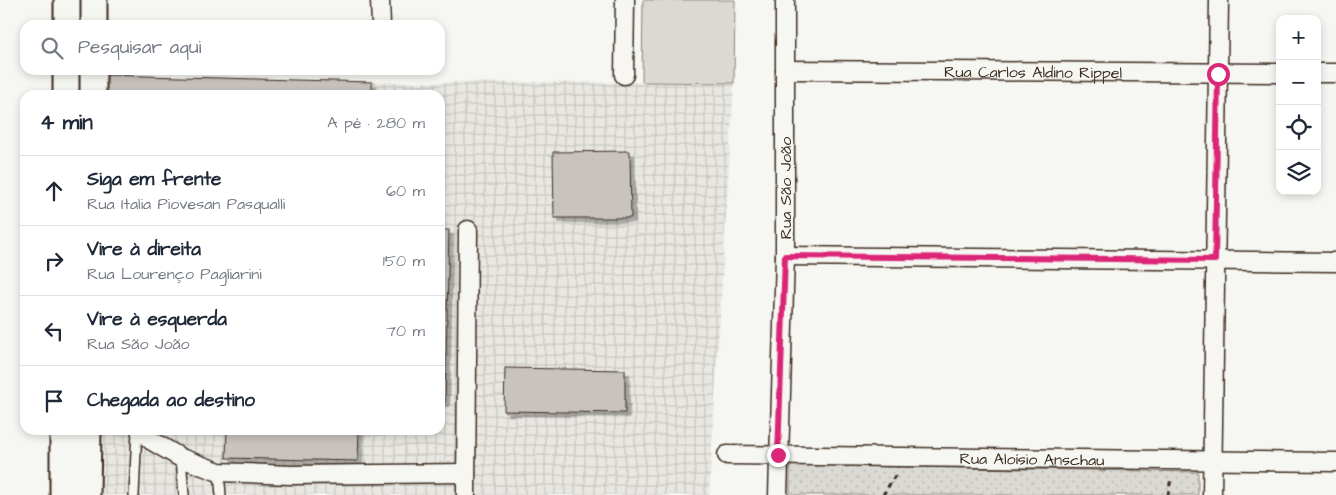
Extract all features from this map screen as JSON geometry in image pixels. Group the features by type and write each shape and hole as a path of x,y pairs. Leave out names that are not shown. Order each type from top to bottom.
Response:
{"main road":[{"path":"67,0 67,20"},
{"path":"94,0 94,20"},
{"path":"66,75 66,90"},
{"path":"93,75 93,90"},
{"path":"63,495 63,435 88,435 87,495"}],"street":[{"path":"380,0 381,20"},
{"path":"624,75 625,0"},
{"name":"Rua São João","path":"778,495 785,256 785,0"},
{"path":"1212,495 1220,0"},
{"name":"Rua Carlos Aldino Rippel","path":"785,70 1276,73"},
{"path":"1321,73 1336,73"},
{"path":"466,495 468,230"},
{"path":"785,256 1336,262"},
{"path":"144,435 181,458 219,472 291,474 466,473"},
{"name":"Rua Aloísio Anschau","path":"728,455 1336,462"}],"lane":[{"path":"134,495 138,435"},
{"path":"181,458 184,495"},
{"path":"219,472 221,495"}],"shaded area":[{"path":"643,0 735,0 734,83 642,82"},
{"path":"105,75 372,82 734,83 709,495 96,495 97,435 445,435 445,90 105,90"},
{"path":"790,465 1198,472 1198,495 790,495"}],"building":[{"path":"105,75 372,82 372,90 105,90"},
{"path":"630,151 631,218 554,218 553,152"},
{"path":"445,230 449,230 445,402"},
{"path":"505,368 625,370 625,413 504,411"},
{"path":"227,435 359,435 358,461 226,458"}],"route":[{"path":"778,455 785,256 1215,260 1218,74"}]}
